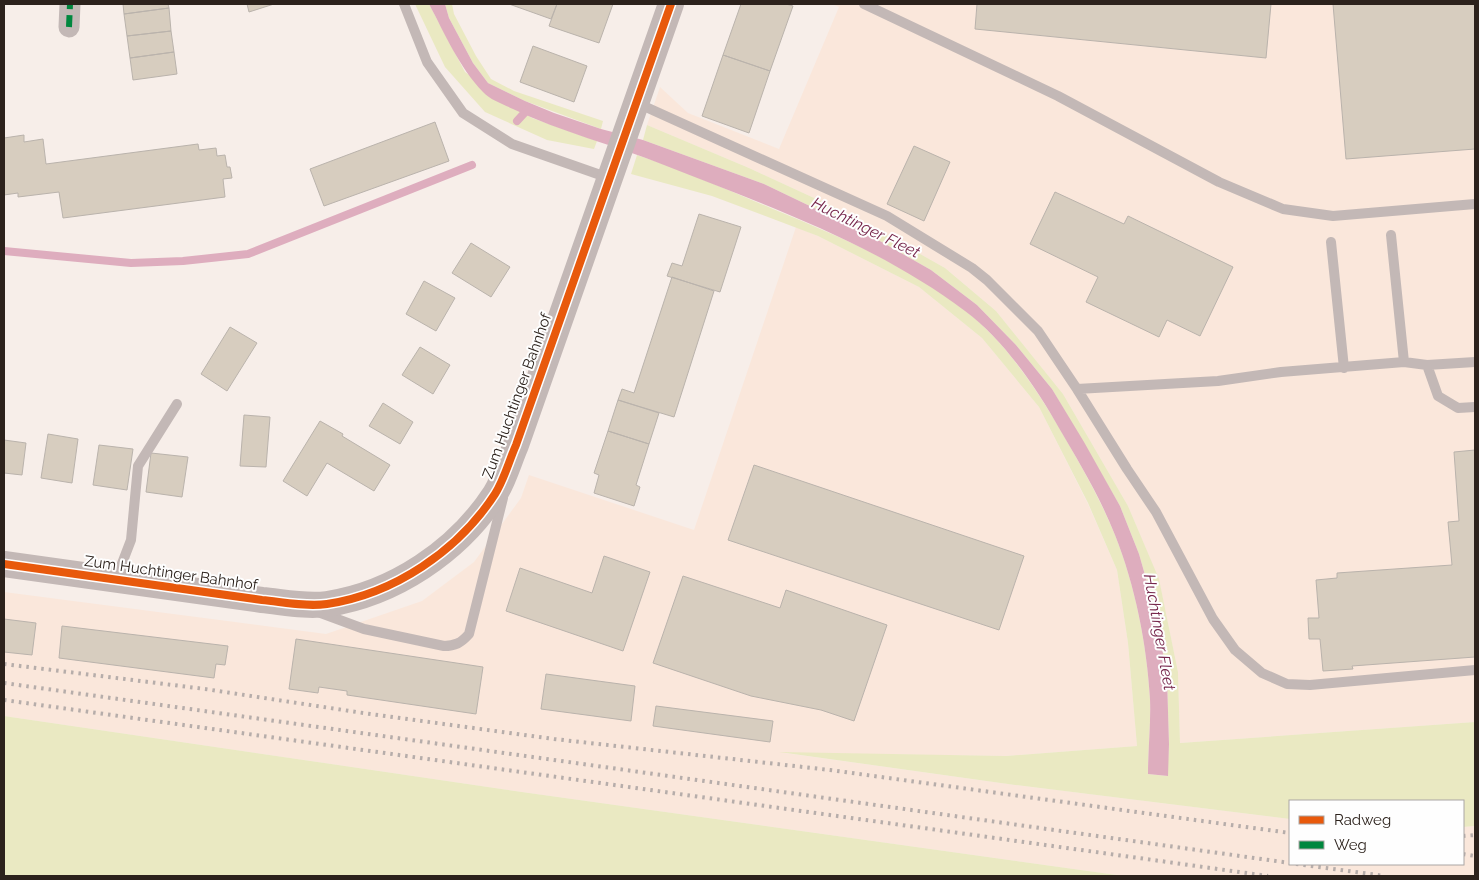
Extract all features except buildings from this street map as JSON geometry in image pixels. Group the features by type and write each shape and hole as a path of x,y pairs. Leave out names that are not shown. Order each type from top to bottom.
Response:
{"street":[{"path":"69,27 70,4"},
{"name":"Zum Huchtinger Bahnhof","path":"4,564 293,603 326,604 368,594 410,574 433,559 455,541 482,512 496,493 516,445 670,4"}],"lane":[{"path":"404,4 427,62 463,113 512,144 610,178"},
{"path":"864,4 1058,96 1219,182 1283,209 1334,216 1475,204"},
{"path":"636,103 887,216 972,268 987,280 1038,331 1156,512 1213,619 1235,650 1262,673 1287,684 1310,685 1475,670"},
{"path":"1392,235 1404,362"},
{"path":"1331,242 1344,368"},
{"path":"1077,389 1218,381 1281,372 1404,362 1427,365 1475,362"},
{"path":"1427,365 1438,396 1458,408 1475,407"},
{"path":"116,580 131,540 138,466 177,404"},
{"path":"293,603 364,630 444,646 453,646 462,641 469,634 516,445"}],"shaded area":[{"path":"429,4 445,4 449,18 473,63 488,83 554,113 601,129 643,140 764,184 864,232 931,270 977,305 1016,345 1052,389 1084,442 1120,506 1139,554 1157,617 1167,678 1168,776 1148,774 1150,708 1146,658 1134,595 1115,535 1089,480 1050,412 1018,365 992,335 979,322 931,287 858,246 820,228 664,165 550,125 493,100 483,92 467,72"},
{"path":"832,4 1475,4 1475,722 1180,743 1178,672 1159,580 1128,506 1063,394 996,311 945,268 851,215 749,168 647,125 660,87 688,113 779,149 839,7"},
{"path":"796,227 818,236 919,287 982,338 1039,407 1088,504 1117,570 1128,643 1137,746 1006,756 785,753 1015,785 1289,819 1289,865 1464,865 1464,827 1475,826 1475,876 1124,876 529,793 4,716 4,592 326,634 422,601 474,562 521,498 529,475 694,530"}],"green space":[{"path":"415,4 429,4 465,72 532,118 597,141 594,149 547,140 485,112 445,67"},
{"path":"445,4 452,4 454,14 476,56 491,79 514,91 603,121 601,129 525,101 488,83 473,63 449,18"},
{"path":"647,125 749,168 851,215 945,268 996,311 1063,394 1128,506 1159,579 1178,672 1180,743 1475,722 1475,826 1464,827 1464,800 1289,800 1289,819 1015,785 779,752 1006,756 1137,746 1128,643 1117,570 1088,503 1039,407 982,338 919,287 818,236 712,196 631,174 637,155 688,174 849,242 922,280 981,324 1019,366 1060,429 1082,468 1109,521 1122,554 1139,616 1146,658 1150,708 1148,774 1167,776 1169,744 1167,678 1157,617 1139,554 1120,506 1052,389 1016,345 977,305 931,270 864,232 764,184 643,140"},
{"path":"4,716 529,793 1124,876 4,876"}],"waterway":[{"path":"517,121 529,108"},
{"path":"4,251 131,263 183,261 248,254 472,165"}],"railway":[{"path":"4,664 205,689 554,739 830,770 1289,833"},
{"path":"4,683 1289,863"},
{"path":"4,700 1268,876"},
{"path":"1464,836 1475,835"},
{"path":"1464,854 1475,856"},
{"path":"1303,865 1385,876"}],"marked path":[{"path":"69,27 70,4"}],"cycle path":[{"path":"4,564 262,600 319,605 352,599 376,591 422,567 443,551 463,534 480,515 504,477 671,4"}],"water label":[{"name":"Huchtinger Fleet","path":"866,227"},
{"name":"Huchtinger Fleet","path":"1160,632"}]}
